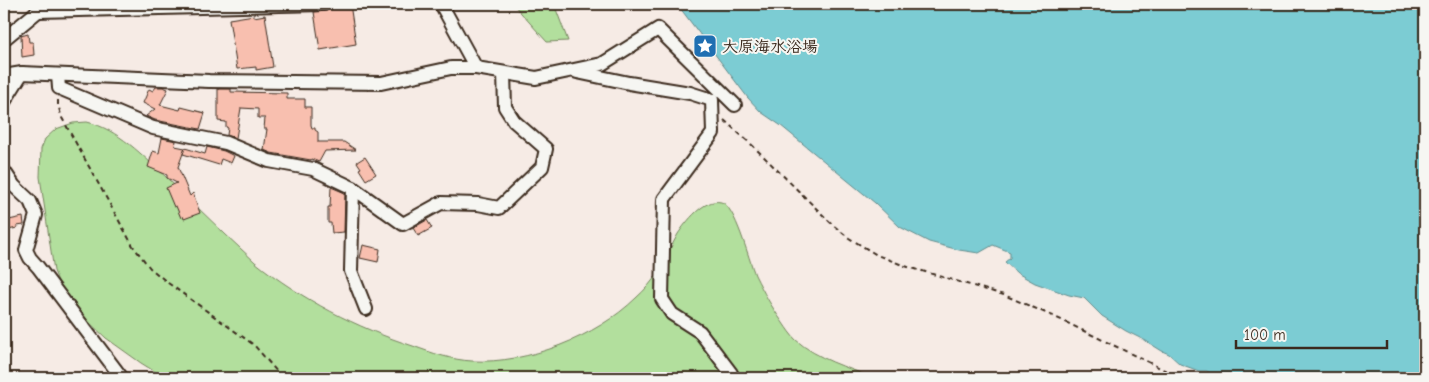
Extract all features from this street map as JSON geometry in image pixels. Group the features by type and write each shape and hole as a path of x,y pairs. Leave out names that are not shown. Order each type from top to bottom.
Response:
{"street":[{"path":"4,39 43,7 322,4"},
{"path":"441,4 476,68"},
{"path":"4,76 22,73 59,81 381,83 451,68 476,68 536,78 602,64 658,29 735,105"},
{"path":"572,71 690,93 712,100 713,133 664,199 662,298 672,314 700,332 732,373"},
{"path":"59,81 153,128 226,143 269,161 313,169 353,188 403,224 441,203 478,204 499,208 542,166 546,148 514,121 505,108 504,72"},
{"path":"4,102 22,73"},
{"path":"4,171 14,186 30,201 36,215 26,250 30,258 122,378"},
{"path":"353,188 351,271 366,309"}],"path":[{"path":"59,81 58,106 62,118 133,246 150,268 254,345 279,374 286,378"},
{"path":"721,118 753,146 834,226 877,255 905,266 1004,296 1053,316 1181,378"}],"green space":[{"path":"513,4 554,4 568,41 547,42"},
{"path":"87,122 109,131 130,144 255,262 310,300 392,339 435,354 472,361 493,361 538,353 581,336 601,325 620,312 649,285 659,271 678,234 696,212 708,204 721,202 726,205 736,222 761,288 792,336 813,352 873,378 165,378 106,338 75,309 62,291 54,271 40,177 41,149 45,139 56,129 73,123"}],"water":[{"path":"677,4 1425,4 1425,378 1216,378 1207,371 1199,371 1180,364 1169,354 1102,316 1084,298 1069,295 1035,283 1017,273 1005,262 1010,258 1010,252 993,245 979,253 929,242 900,227 875,203 780,125 761,112 748,98"}],"building":[{"path":"350,4 356,44 320,50 314,12 327,11 331,5"},
{"path":"254,15 254,17 265,15 273,67 256,70 256,67 237,69 229,19"},
{"path":"28,34 29,42 33,42 34,55 22,57 21,36"},
{"path":"156,87 168,89 160,105 180,110 181,107 205,113 200,129 155,120 146,116 155,109 143,103 149,89 153,91"},
{"path":"218,89 231,89 231,92 287,93 287,99 305,99 305,107 311,107 311,125 318,132 318,142 344,142 356,150 325,151 319,162 271,153 264,150 267,129 264,129 265,118 258,118 258,109 241,108 236,138 227,135 228,128 226,127 226,122 218,121"},
{"path":"162,138 176,141 175,146 185,148 178,167 190,196 193,193 200,213 184,219 183,216 181,218 166,188 177,183 167,178 167,175 148,167 153,151 159,153"},
{"path":"207,147 224,151 234,156 231,163 221,159 219,165 183,154 185,148 205,154"},
{"path":"365,157 376,174 366,180 357,162"},
{"path":"331,187 345,193 344,232 332,233 331,223 328,223"},
{"path":"23,217 24,225 4,231 4,221"},
{"path":"427,220 432,228 418,236 413,228"},
{"path":"363,245 380,249 378,262 360,258"}],"place":[{"name":"大原海水浴場","path":"705,46"}]}
